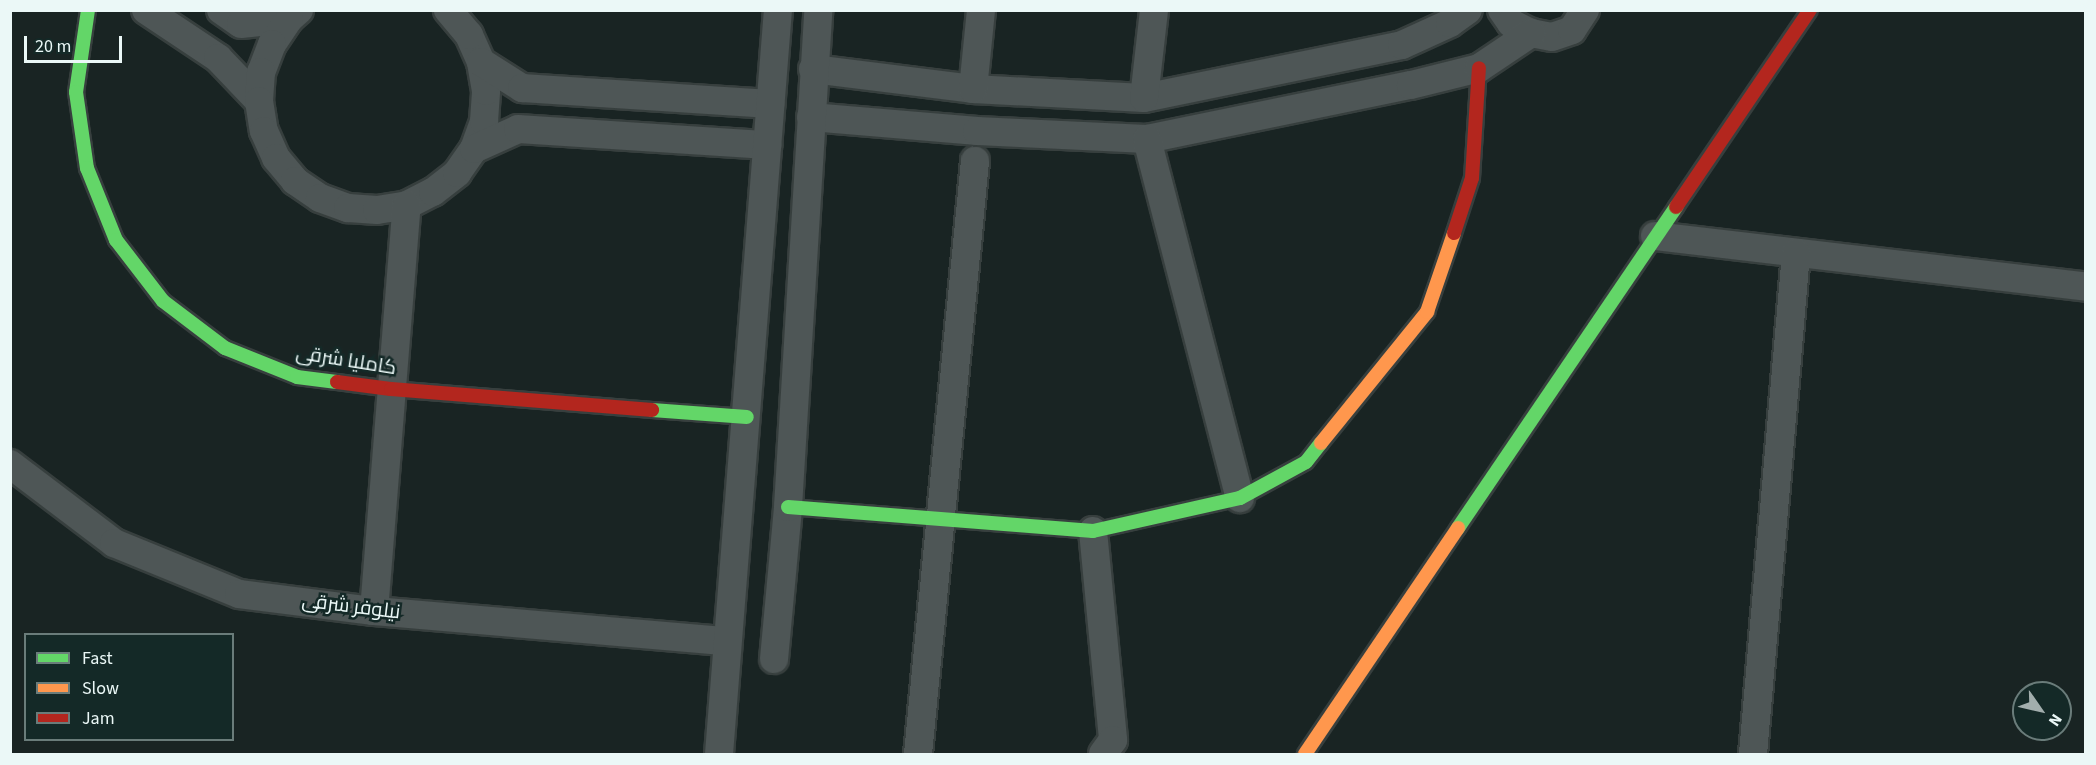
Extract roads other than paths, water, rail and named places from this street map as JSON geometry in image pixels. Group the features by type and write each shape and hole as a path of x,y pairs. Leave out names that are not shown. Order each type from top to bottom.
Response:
{"street":[{"name":"کاملیا شرقی","path":"88,10 76,92 87,168 116,240 164,301 225,348 297,377 392,389 747,417"},
{"path":"146,10 218,58 259,101"},
{"path":"220,10 241,24 294,15"},
{"path":"294,15 272,44 261,72 259,101 264,131 276,158 303,186 320,198 348,208 377,210 407,205 434,192 457,173 474,149 484,121 486,91 481,62 469,34 448,10"},
{"path":"719,754 778,10"},
{"path":"774,659 788,507 818,10"},
{"path":"973,89 981,10"},
{"path":"1144,98 1154,10"},
{"path":"813,69 973,89 1144,98 1402,45 1450,23 1468,10"},
{"path":"1502,10 1511,23 1531,33 1552,37 1572,30 1585,10"},
{"path":"1305,754 1810,10"},
{"path":"811,117 977,131 1147,139 1411,85 1479,68 1531,33"},
{"path":"481,62 522,88 770,104"},
{"path":"788,507 1093,531 1240,498 1306,462 1427,312 1472,178 1479,68"},
{"path":"474,149 518,129 767,145"},
{"path":"1147,139 1240,498"},
{"path":"918,754 975,161"},
{"path":"374,611 407,205"},
{"path":"1655,236 2085,287"},
{"path":"1753,754 1796,253"},
{"name":"نیلوفر شرقی","path":"10,464 114,543 239,594 374,611 727,640"},
{"path":"1093,531 1113,740 1103,754"}]}
